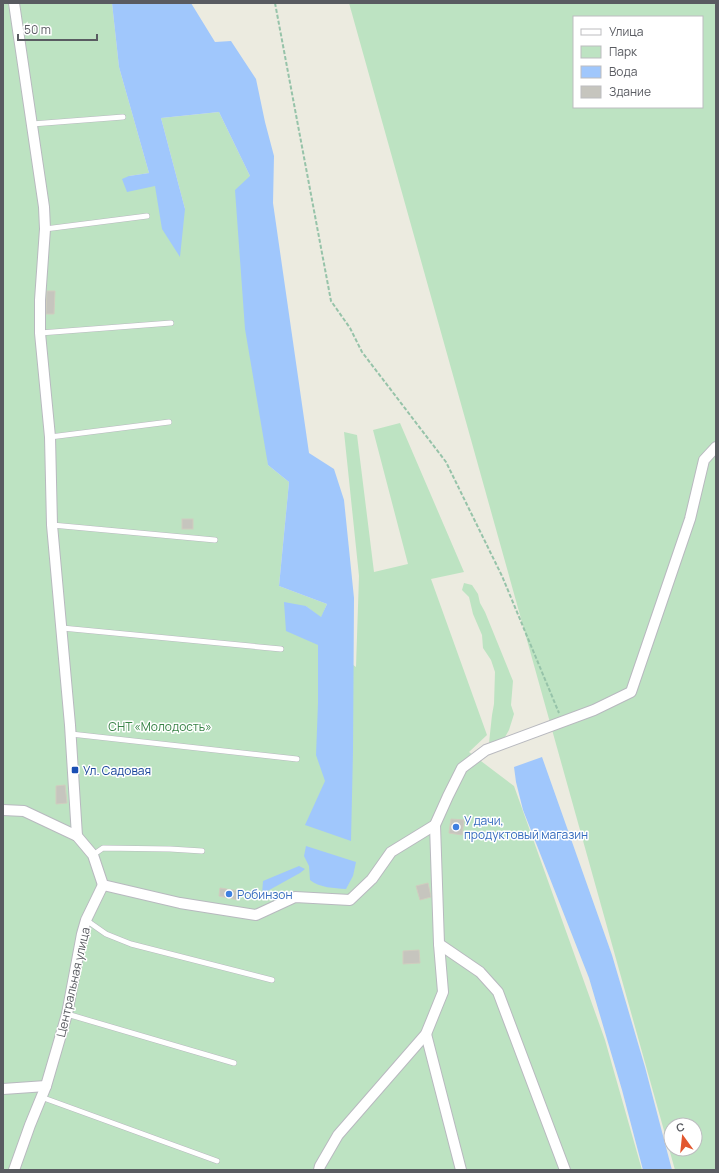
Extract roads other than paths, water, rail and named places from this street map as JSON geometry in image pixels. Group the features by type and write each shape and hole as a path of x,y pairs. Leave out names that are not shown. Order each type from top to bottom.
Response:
{"street":[{"path":"14,3 44,207 40,333 50,436 52,525 71,734 77,836"},
{"path":"319,1170 338,1135 426,1034 443,992 435,825 462,768 486,750 594,710 631,692 690,519 704,460 716,446"},
{"path":"3,810 24,811 77,836 94,856 103,885 180,903 256,915 295,897 350,900 372,879 391,852 435,825"},
{"name":"Центральная улица","path":"14,1170 46,1086 67,1014 86,920 103,885"},
{"path":"440,944 480,972 498,992 565,1170"},
{"path":"426,1034 461,1170"},
{"path":"3,1089 46,1086"}],"lane":[{"path":"32,124 123,117"},
{"path":"44,229 147,216"},
{"path":"40,333 171,323"},
{"path":"50,436 169,422"},
{"path":"52,525 214,540"},
{"path":"62,628 281,649"},
{"path":"71,734 297,759"},
{"path":"94,856 103,848 202,851"},
{"path":"86,920 106,934 131,944 272,980"},
{"path":"67,1014 234,1063"},
{"path":"41,1097 217,1161"}],"water":[{"path":"112,3 191,3 215,42 231,41 256,79 274,156 273,203 309,453 334,469 344,500 354,598 351,841 305,825 325,781 316,755 318,645 286,631 284,602 306,606 321,617 327,604 279,586 289,482 268,465 245,329 235,190 250,176 219,112 161,118 185,209 180,257 162,229 155,186 127,192 122,179 129,176 149,173 119,67"},
{"path":"542,757 612,955 645,1067 663,1136 663,1157 669,1157 672,1170 643,1170 622,1090 589,978 523,810 514,767"},
{"path":"306,846 356,862 353,876 346,889 323,886 310,880 309,866 304,856"},
{"path":"299,866 305,869 262,894 263,881"}],"place":[{"name":"Ул. Садовая","path":"75,770"},
{"name":"У дачи, продуктовый магазин","path":"456,827"},
{"name":"Робинзон","path":"229,894"}],"park label":[{"name":"СНТ «Молодость»","path":"160,726"}]}
